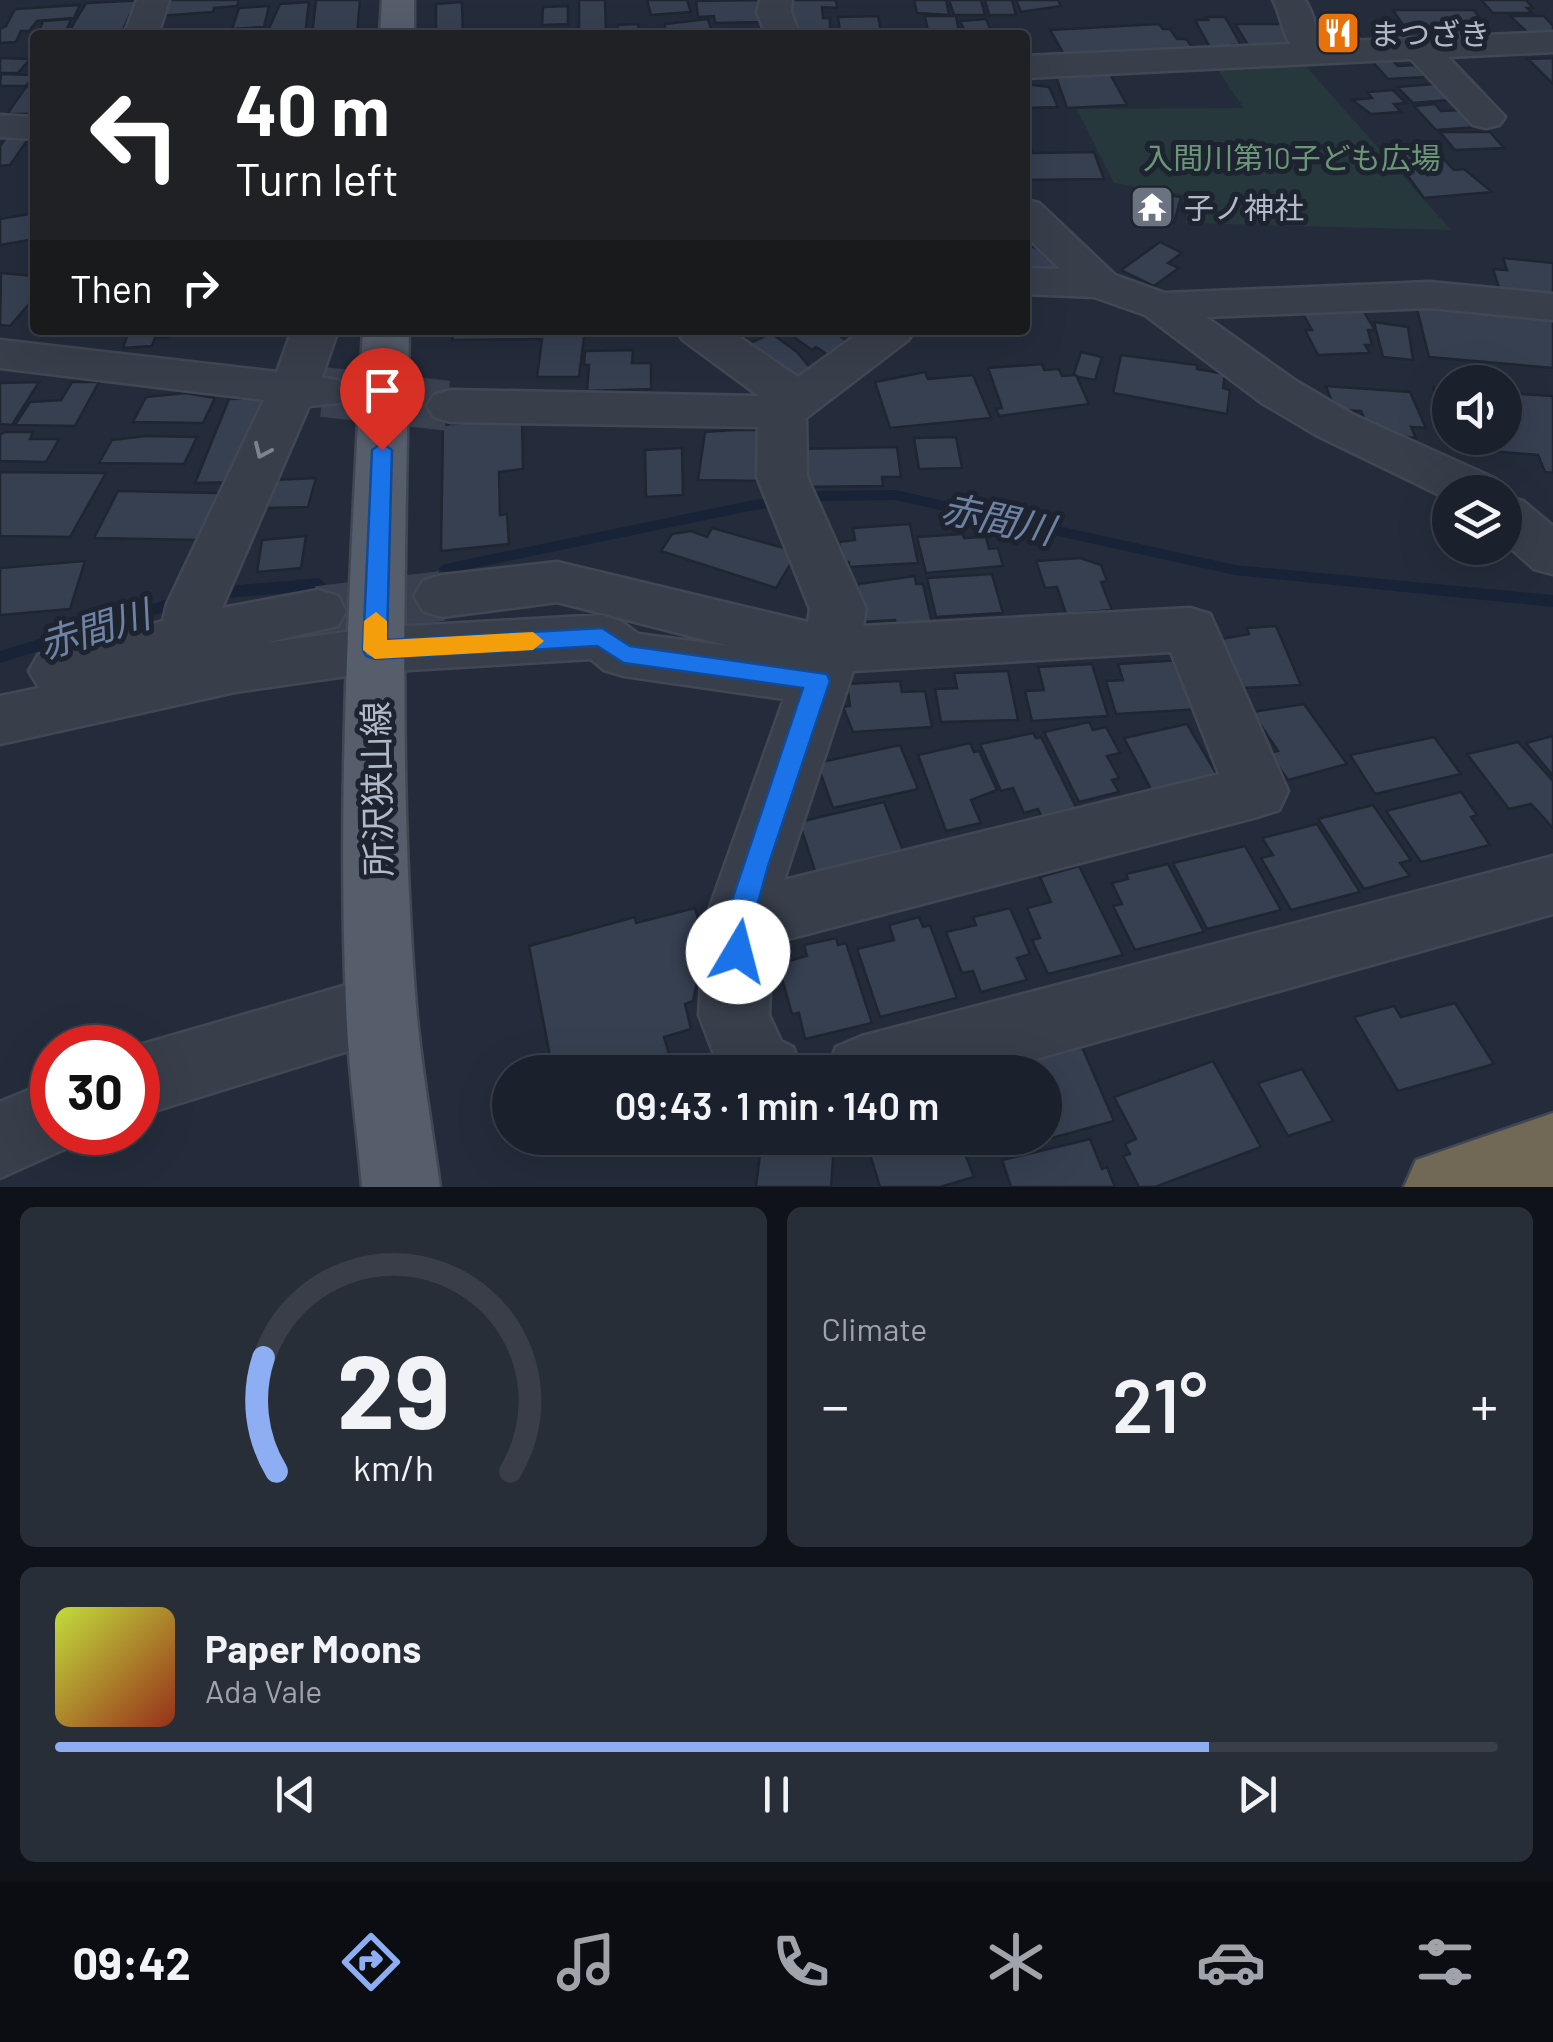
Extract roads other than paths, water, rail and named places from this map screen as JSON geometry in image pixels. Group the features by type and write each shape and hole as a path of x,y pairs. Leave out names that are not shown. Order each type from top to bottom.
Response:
{"highway":[{"path":"1444,1187 1553,1151"}],"main road":[{"path":"396,30 398,0"},
{"name":"所沢狭山線","path":"386,335 374,809 381,1009 401,1187"}],"street":[{"path":"144,30 153,0"},
{"path":"776,0 774,12 780,30"},
{"path":"1289,0 1296,11 1296,26 1313,53"},
{"path":"1030,68 1553,42"},
{"path":"1420,48 1486,117"},
{"path":"0,126 30,128"},
{"path":"1030,217 1100,284"},
{"path":"1030,281 1100,284 1161,306 1280,392 1335,425 1442,475"},
{"path":"1161,306 1430,296 1553,307"},
{"path":"188,636 195,604 307,390 314,335"},
{"path":"706,335 782,389 782,477 838,609 824,666 739,921 734,1015 750,1055"},
{"path":"451,406 782,412 885,335"},
{"path":"0,354 307,390"},
{"path":"1522,529 1553,555"},
{"path":"442,596 557,582 824,666"},
{"path":"0,687 188,636 318,612"},
{"path":"0,720 235,669 375,650 602,637 624,654 824,666 1190,629 1256,791 739,921"},
{"path":"925,1055 1553,885"},
{"path":"160,1074 381,1009"},
{"path":"0,1140 30,1127"}],"waterway":[{"name":"赤間川","path":"445,569 749,506 818,496 895,495 1235,570 1553,601"},
{"name":"赤間川","path":"217,593 319,584"},
{"name":"赤間川","path":"0,657 185,600"}],"tunnel":[{"path":"323,392 451,406"},
{"path":"318,611 442,596"}],"place":[{"name":"まつざき","path":"1338,33"},
{"name":"子ノ神社","path":"1152,207"}],"park label":[{"name":"入間川第10子ども広場","path":"1292,157"}]}
